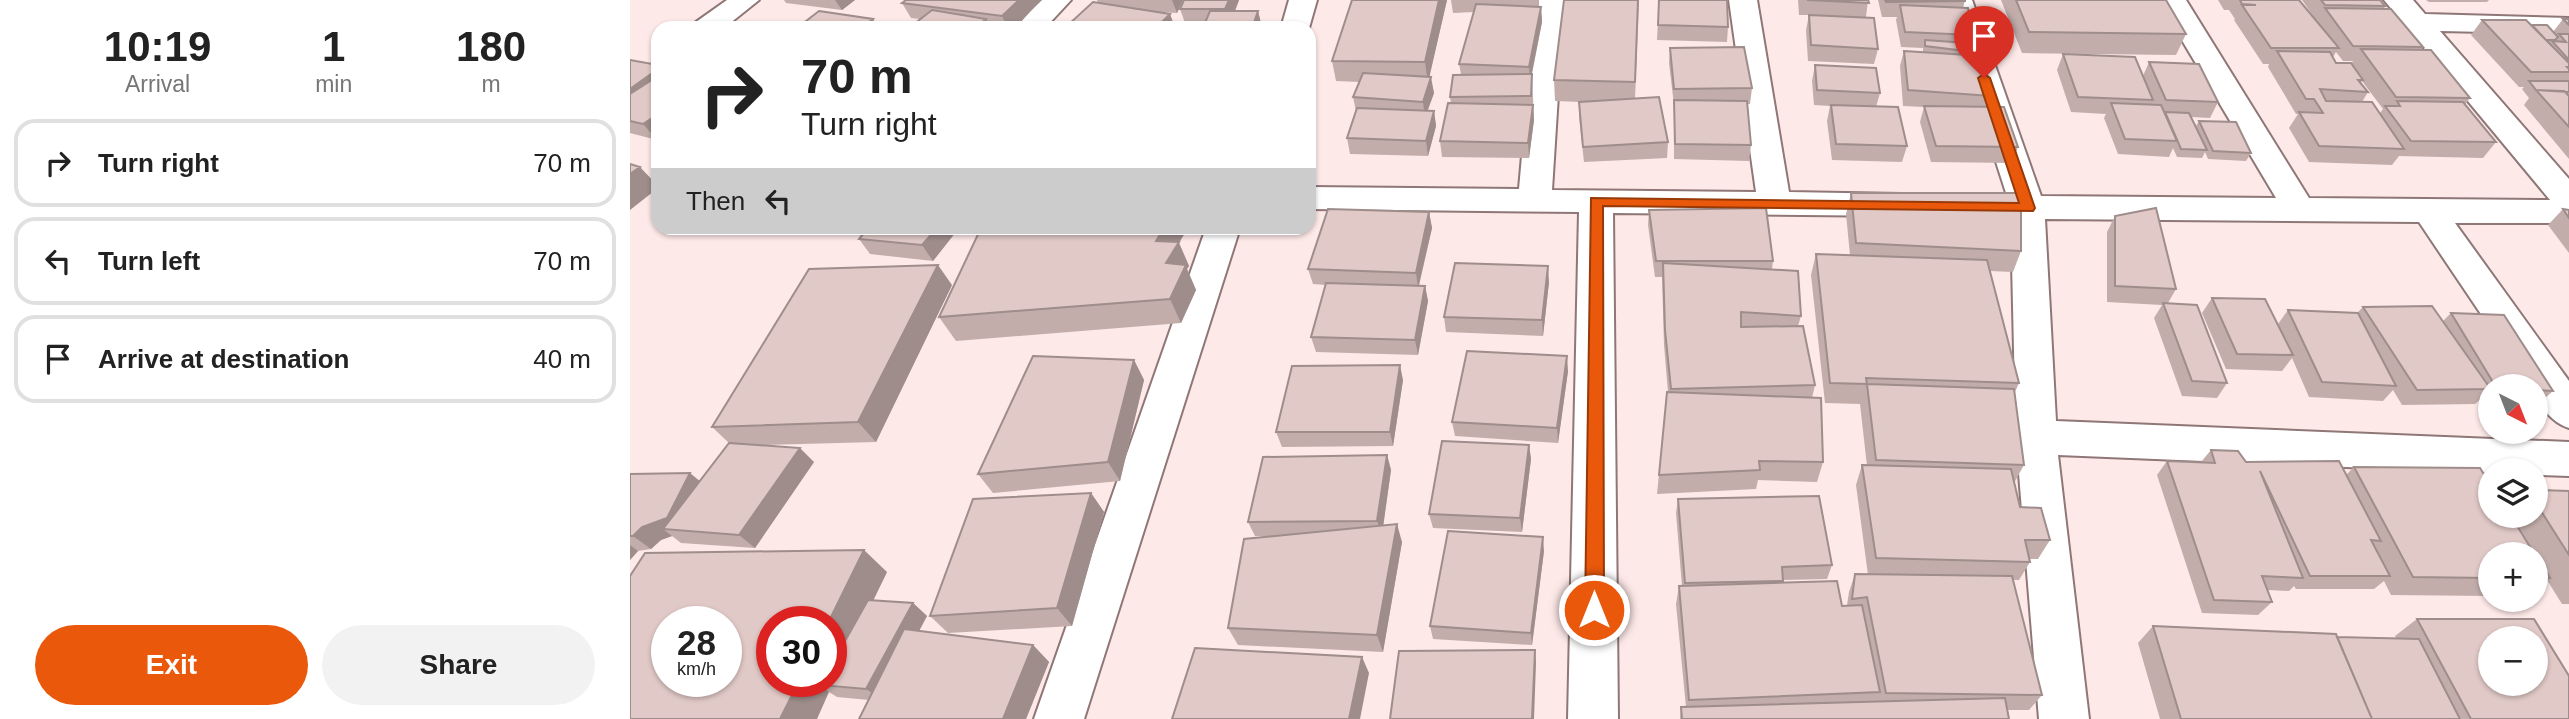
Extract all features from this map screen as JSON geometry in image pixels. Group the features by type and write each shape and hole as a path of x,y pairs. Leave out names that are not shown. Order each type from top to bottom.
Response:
{"street":[{"path":"716,21 746,0"},
{"path":"1036,21 1057,0"},
{"path":"1297,21 1303,0"},
{"path":"1535,201 1550,0"},
{"path":"1743,0 1774,203"},
{"path":"1958,0 2028,208 2036,437 2064,719"},
{"path":"2172,0 2299,209"},
{"path":"2408,11 2569,26"},
{"path":"2408,11 2569,201"},
{"path":"1316,198 2569,212"},
{"path":"1593,719 1596,201"},
{"path":"2429,211 2569,412"},
{"path":"1059,719 1221,235"},
{"path":"2036,437 2569,459"}],"building":[{"path":"906,0 1019,0 1002,16 902,3"},
{"path":"1184,0 1229,0 1225,9 1180,9"},
{"path":"1352,0 1439,0 1425,62 1332,61"},
{"path":"1564,0 1638,0 1635,82 1554,80"},
{"path":"1659,0 1727,0 1728,27 1658,25"},
{"path":"1807,0 1868,0 1869,3"},
{"path":"1885,0 1965,0 1965,1 1886,2"},
{"path":"2016,0 2166,0 2186,34 2029,32"},
{"path":"2240,0 2299,0 2339,48 2271,48 2242,5 2256,5 2242,4"},
{"path":"2321,0 2380,0 2385,6 2325,5"},
{"path":"1093,2 1170,14 1163,21 1072,21"},
{"path":"1476,4 1541,7 1529,67 1459,64"},
{"path":"1900,5 1968,8 1974,35 1905,32"},
{"path":"2325,8 2391,9 2423,47 2353,46"},
{"path":"932,10 986,19 984,21 918,21"},
{"path":"819,11 873,19 871,21 806,21"},
{"path":"1210,11 1258,11 1254,21 1206,21"},
{"path":"1809,15 1874,18 1878,49 1811,45"},
{"path":"2482,20 2526,20 2569,63 2569,72 2531,72"},
{"path":"2532,25 2547,25 2558,37 2555,40 2546,40"},
{"path":"2559,34 2569,34 2569,60 2552,41 2566,42"},
{"path":"1925,40 1981,44 1982,53 1925,46"},
{"path":"1744,47 1752,88 1674,89 1670,48"},
{"path":"2361,49 2431,50 2470,98 2396,97"},
{"path":"1904,51 1984,56 1991,96 1908,90"},
{"path":"2277,51 2330,52 2336,63 2351,63 2363,80 2358,80 2368,92 2320,89 2326,101 2372,102 2404,149 2319,146 2299,112 2323,113 2314,99 2306,99"},
{"path":"2063,54 2135,57 2153,100 2078,97"},
{"path":"630,60 651,64 651,74 630,89"},
{"path":"2149,62 2199,64 2218,102 2166,100"},
{"path":"1815,65 1876,68 1880,93 1817,90"},
{"path":"1363,73 1431,77 1423,102 1353,97"},
{"path":"1532,74 1531,96 1450,97 1453,75"},
{"path":"651,80 651,119 643,124 630,121 630,94"},
{"path":"2529,81 2569,81 2569,92 2536,90"},
{"path":"2536,90 2564,91 2569,96 2569,127"},
{"path":"1659,97 1668,142 1583,147 1579,102"},
{"path":"1674,100 1747,101 1751,145 1675,144"},
{"path":"2397,101 2463,102 2496,142 2411,141 2385,106 2400,106"},
{"path":"1448,103 1533,105 1528,143 1440,141"},
{"path":"2111,103 2161,105 2177,141 2125,139"},
{"path":"1831,105 1898,107 1907,146 1836,144"},
{"path":"1924,106 2004,107 2018,147 1936,146"},
{"path":"1357,108 1434,111 1426,141 1347,138"},
{"path":"2165,112 2189,113 2207,150 2181,149"},
{"path":"2199,121 2236,122 2251,153 2213,151"},
{"path":"630,164 640,167 630,174"},
{"path":"1851,193 2021,193 2021,251 1856,243"},
{"path":"1766,208 1773,261 1656,261 1649,210"},
{"path":"2156,208 2176,289 2115,286 2115,216"},
{"path":"1328,209 1429,212 1416,273 1308,269"},
{"path":"862,235 931,235 922,245 859,239"},
{"path":"978,235 1160,235 1156,241 1179,242 1166,263 1186,265 1170,299 939,317"},
{"path":"1816,254 1987,260 2019,383 1866,378 1867,384 1830,383"},
{"path":"1455,263 1548,266 1542,320 1444,317"},
{"path":"1663,263 1798,271 1801,316 1741,312 1741,327 1803,326 1815,385 1671,389 1665,330"},
{"path":"938,265 858,422 712,427 809,269"},
{"path":"1326,283 1425,286 1415,340 1311,337"},
{"path":"2212,298 2265,299 2293,355 2237,354"},
{"path":"2163,303 2197,305 2227,383 2192,381"},
{"path":"2432,306 2480,374 2478,389 2417,390 2363,307"},
{"path":"2288,310 2358,313 2396,386 2322,382"},
{"path":"2451,313 2504,315 2542,374 2488,374"},
{"path":"1467,351 1567,356 1557,428 1452,422"},
{"path":"1033,356 1134,360 1108,462 978,474"},
{"path":"1400,365 1390,432 1276,432 1292,366"},
{"path":"1867,384 2014,389 2024,465 1876,460"},
{"path":"1667,392 1821,398 1823,462 1759,461 1760,470 1659,475"},
{"path":"1442,441 1529,445 1520,518 1429,514"},
{"path":"729,443 800,448 739,535 663,529"},
{"path":"2211,450 2238,451 2246,462 2339,461 2381,541 2371,540 2390,576 2310,576 2260,471 2303,578 2262,576 2272,602 2214,600 2167,461 2215,463"},
{"path":"1387,455 1377,521 1248,522 1263,457"},
{"path":"1862,465 2011,469 2020,507 2041,508 2050,540 2025,540 2030,562 1876,558"},
{"path":"2354,467 2478,468 2478,528 2518,528 2527,542 2478,542 2478,578 2413,577"},
{"path":"690,473 667,518 642,527 630,536 630,474"},
{"path":"2548,490 2569,491 2569,555 2548,522"},
{"path":"1091,493 1057,608 930,616 973,499"},
{"path":"1819,496 1832,565 1782,567 1783,581 1685,583 1678,499"},
{"path":"1397,524 1377,635 1228,628 1244,539"},
{"path":"1448,531 1543,537 1531,633 1430,626"},
{"path":"864,550 836,606 756,606 756,697 791,697 780,719 630,719 630,576 645,553"},
{"path":"1855,574 2012,576 2042,695 1886,693 1867,597 1852,599"},
{"path":"1837,581 1842,606 1862,605 1880,692 1689,700 1679,586"},
{"path":"868,600 913,603 866,689 847,687 847,637"},
{"path":"2417,619 2534,619 2538,626 2478,626 2478,696 2548,696 2548,642 2569,676 2569,719 2471,719"},
{"path":"2153,626 2336,634 2372,719 2181,719"},
{"path":"904,629 1033,645 1003,719 859,719"},
{"path":"2337,637 2419,639 2460,719 2372,719"},
{"path":"1195,648 1362,657 1349,719 1172,719"},
{"path":"1535,650 1532,719 1390,719 1399,651"},
{"path":"2005,698 2009,719 1682,719 1681,707"}],"route":[{"path":"1594,610 1596,201 2028,208 1984,78"}]}
